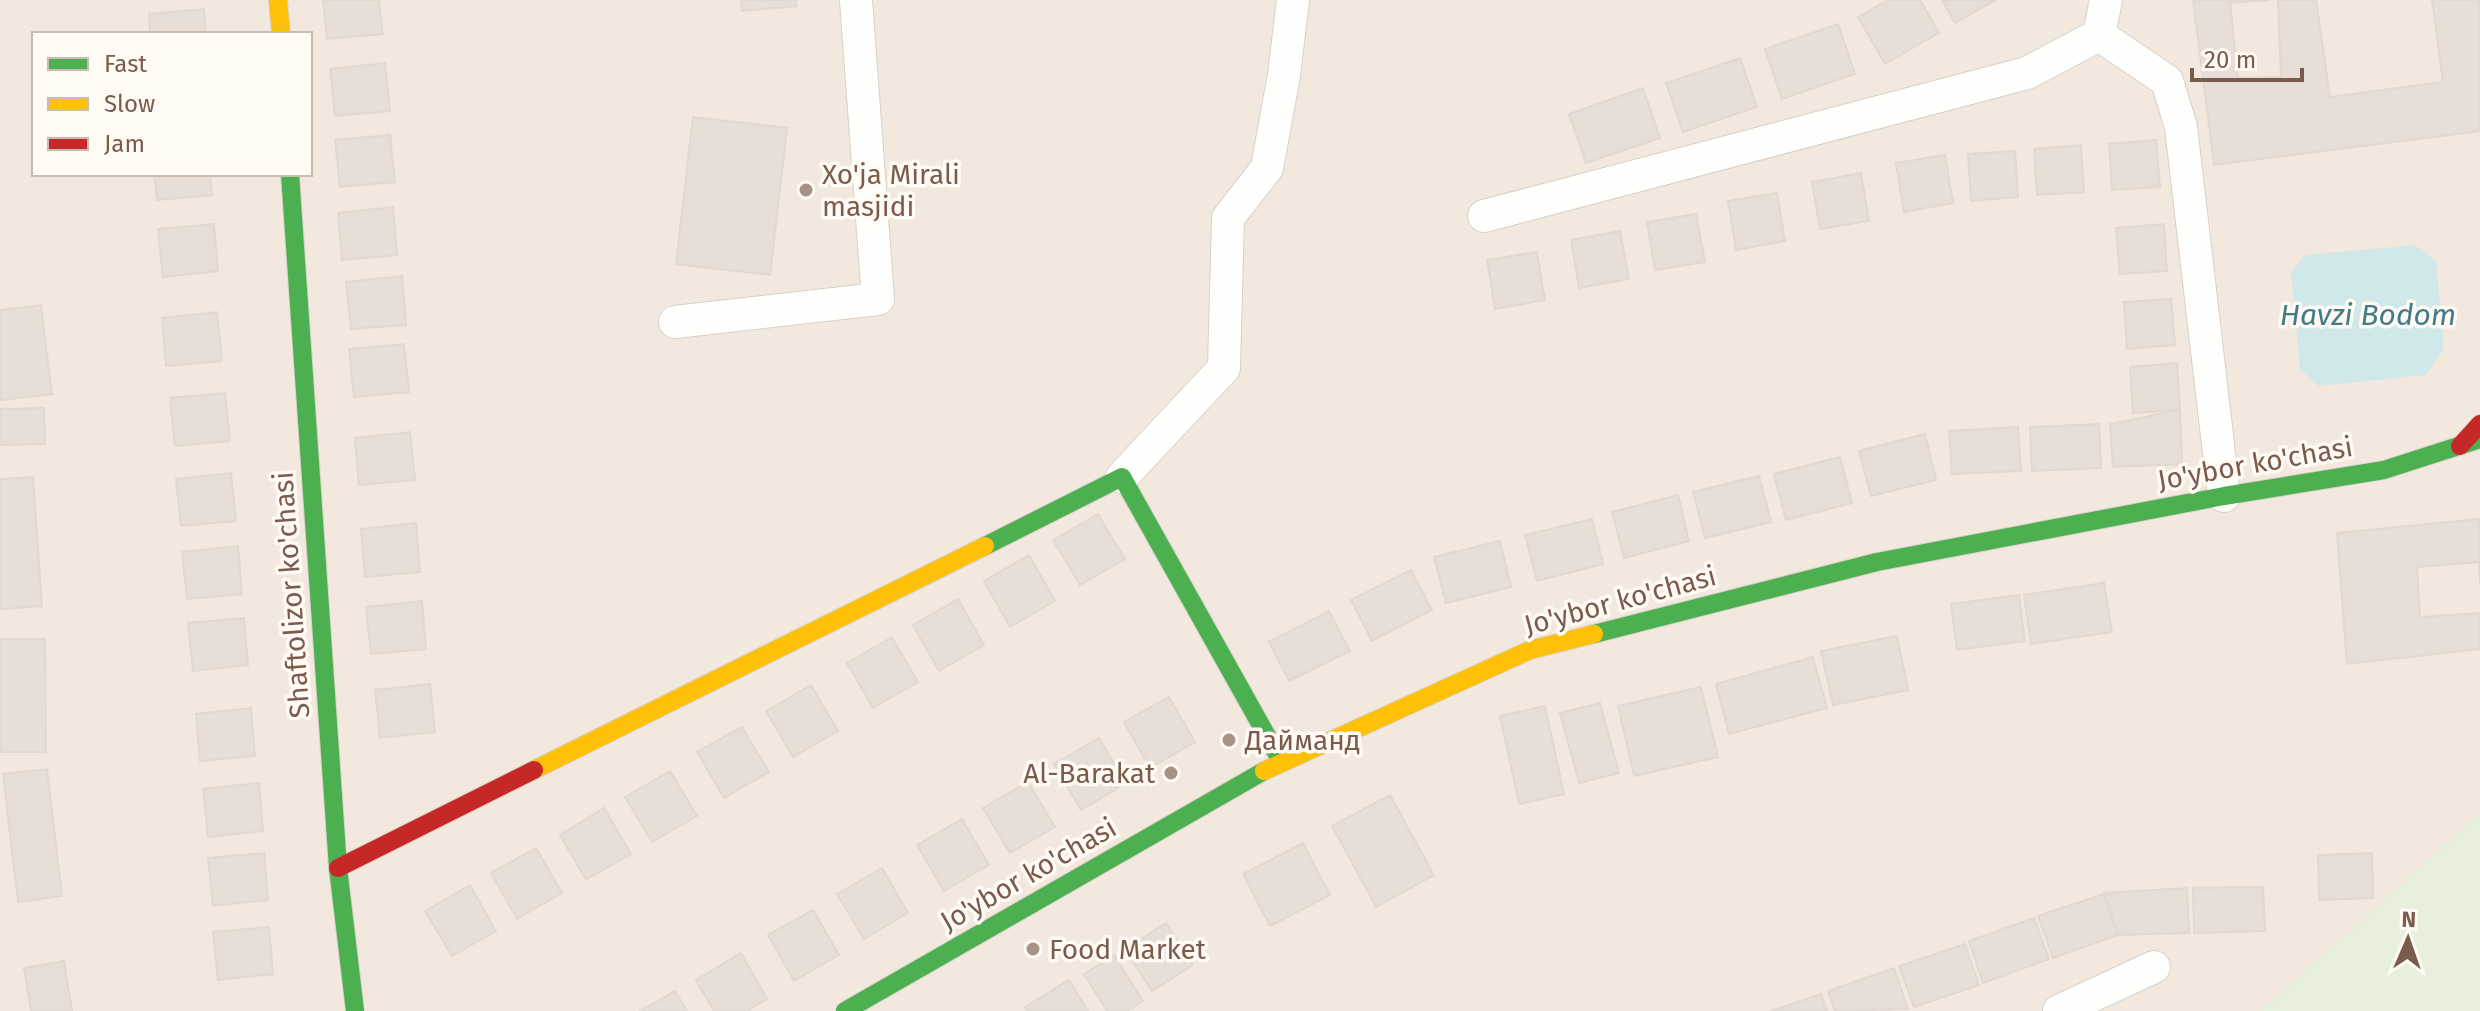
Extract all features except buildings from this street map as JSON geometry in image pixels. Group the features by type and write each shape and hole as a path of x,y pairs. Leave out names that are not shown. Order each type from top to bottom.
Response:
{"street":[{"path":"278,0 281,32"},
{"path":"675,322 878,299 856,0"},
{"path":"338,868 1122,477 1224,368 1228,218 1267,168 1284,75 1293,0"},
{"path":"2099,35 2106,0"},
{"path":"1484,216 2027,73 2099,35"},
{"path":"2099,35 2167,81 2181,127 2224,496"},
{"name":"Shaftolizor ko'chasi","path":"290,176 338,868 355,1011"},
{"path":"2460,446 2480,424"},
{"name":"Jo'ybor ko'chasi","path":"845,1011 1281,761 1530,650 1877,562 2224,496 2384,470 2480,439"},
{"path":"1122,477 1281,761"},
{"path":"2059,1011 2154,967"}],"shaded area":[{"path":"0,0 2480,0 2480,836 2317,1011 0,1011"}],"green space":[{"path":"2480,813 2480,1011 2261,1011"}],"water":[{"name":"Havzi Bodom","path":"2415,245 2436,261 2444,348 2426,375 2319,386 2300,369 2291,273 2305,255"}],"traffic: fast":[{"path":"290,176 338,868 355,1011"},
{"path":"1594,634 1877,562 2224,496 2384,470 2480,439"},
{"path":"985,546 1122,477 1281,761"},
{"path":"845,1011 1264,771"}],"traffic: slow":[{"path":"278,0 281,32"},
{"path":"534,770 985,546"},
{"path":"1264,771 1530,650 1594,634"}],"traffic: jam":[{"path":"2460,446 2480,424"},
{"path":"338,868 534,770"}],"place":[{"name":"Xo'ja Mirali masjidi","path":"806,190"},
{"name":"Дайманд","path":"1229,740"},
{"name":"Al-Barakat","path":"1171,773"},
{"name":"Food Market","path":"1033,949"}]}
